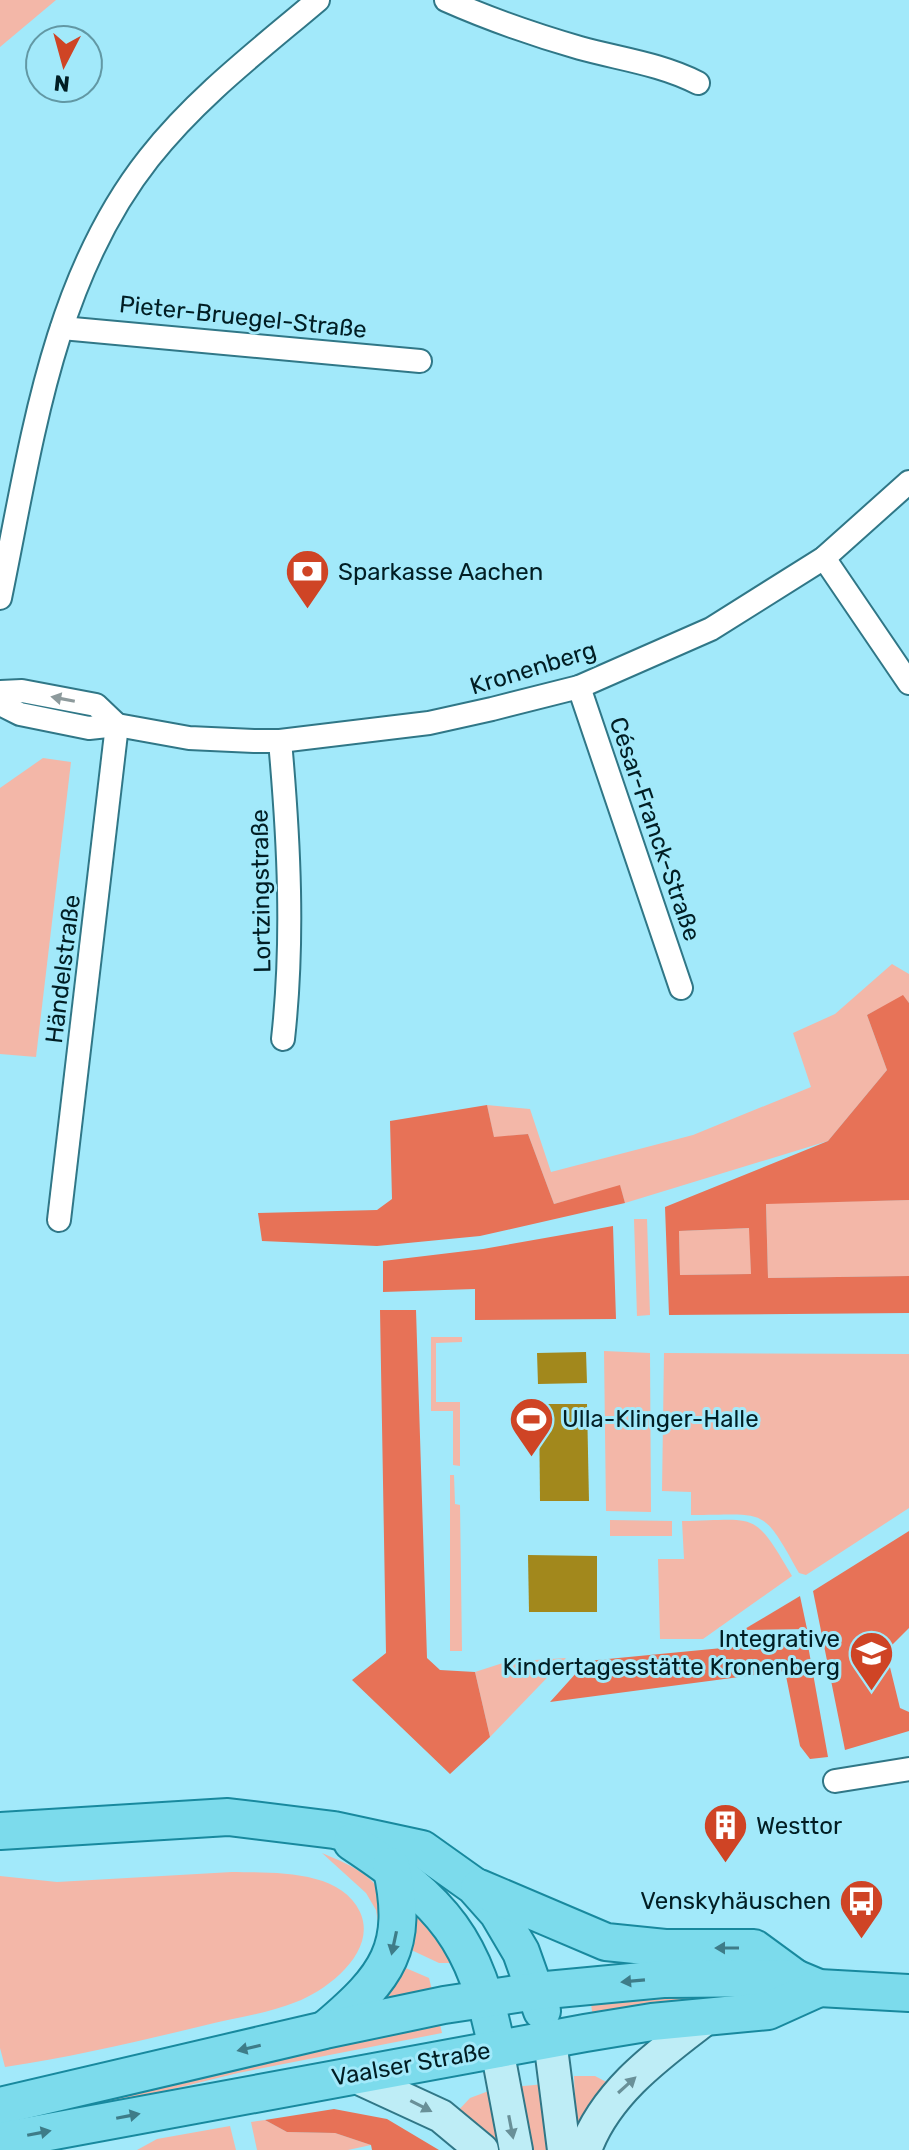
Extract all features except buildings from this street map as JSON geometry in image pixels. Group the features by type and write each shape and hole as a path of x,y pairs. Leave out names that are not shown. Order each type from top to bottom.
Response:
{"main road":[{"path":"0,1831 228,1817 334,1830 422,1849 474,1886 606,1942 665,1948 754,1948 807,1983"},
{"path":"334,1830 391,1866 427,1897 455,1931 475,1965 491,2024 516,2150"},
{"path":"325,2030 375,1985 393,1952 398,1917 391,1866"},
{"path":"474,1886 511,1932 543,2015 564,2150"},
{"name":"Vaalser Straße","path":"0,2106 325,2030 491,2024 543,2015 663,1979 807,1983 909,1993"},
{"name":"Vaalser Straße","path":"0,2141 352,2075 491,2024 543,2015 709,2016 768,2011 807,1983"},
{"path":"585,2150 592,2132 617,2094 709,2016"},
{"path":"352,2075 441,2116 482,2150"}],"street":[{"path":"0,598 38,411 80,276 110,216 148,159 194,106 318,0"},
{"path":"446,0 479,15 579,47 678,72 698,83"},
{"name":"Pieter-Bruegel-Straße","path":"62,328 420,361"},
{"name":"Kronenberg","path":"0,704 20,714 89,728 117,725 189,738 280,741 446,720 579,687 711,629 824,558 909,482"},
{"path":"824,558 909,683"},
{"name":"César-Franck-Straße","path":"579,687 681,988"},
{"name":"Kronenberg","path":"0,692 22,691 96,705 117,725"},
{"name":"Händelstraße","path":"59,1220 117,725"},
{"name":"Lortzingstraße","path":"280,741 289,840 290,978 283,1039"},
{"path":"835,1781 909,1769"}],"shaded area":[{"path":"0,0 56,0 24,24 0,47"},
{"path":"43,758 71,762 36,1057 0,1054 0,788"},
{"path":"892,964 909,974 909,1003 903,996 867,1015 887,1070 828,1141 625,1203 620,1186 554,1204 528,1134 494,1138 487,1105 530,1109 551,1172 693,1135 811,1087 793,1033 835,1014"},
{"path":"903,995 909,1003 909,1200 766,1204 768,1278 909,1276 909,1313 669,1315 665,1207 828,1141 887,1070 867,1015","holes":["749,1228 751,1274 680,1275 679,1231"]},
{"path":"487,1105 494,1137 528,1134 554,1204 620,1185 625,1203 480,1236 377,1246 262,1241 258,1213 377,1210 392,1199 390,1121"},
{"path":"909,1200 909,1276 768,1278 766,1203"},
{"path":"634,1219 647,1219 650,1315 637,1316"},
{"path":"613,1226 616,1319 475,1320 475,1289 383,1292 383,1261 483,1249"},
{"path":"750,1228 751,1274 680,1275 679,1231"},
{"path":"380,1310 416,1310 427,1658 440,1670 475,1672 490,1737 450,1774 352,1680 386,1653"},
{"path":"431,1337 462,1337 462,1342 436,1343 436,1402 460,1402 460,1466 453,1465 453,1411 431,1411"},
{"path":"604,1351 650,1353 651,1512 606,1511"},
{"path":"586,1352 587,1383 538,1384 537,1353"},
{"path":"664,1353 909,1354 909,1508 806,1575 799,1573 777,1535 759,1518 735,1514 691,1515 691,1492 662,1491"},
{"path":"539,1404 587,1404 589,1501 540,1501"},
{"path":"450,1475 454,1475 455,1504 460,1505 462,1651 450,1651"},
{"path":"610,1520 672,1521 672,1536 610,1536"},
{"path":"739,1520 750,1523 769,1539 792,1576 703,1639 660,1639 658,1559 684,1559 682,1521"},
{"name":"Integrative Kindertagesstätte Kronenberg","path":"909,1531 909,1628 886,1651 900,1708 909,1712 909,1731 845,1750 813,1591"},
{"path":"528,1555 597,1556 597,1612 529,1612"},
{"path":"800,1596 807,1629 743,1630"},
{"path":"807,1640 828,1757 810,1759 800,1746 785,1671 550,1702 587,1661"},
{"path":"566,1658 490,1737 475,1672 506,1662"},
{"path":"322,1853 360,1871 376,1885 384,1904 379,1929 376,1910 366,1893"},
{"path":"232,1872 304,1876 337,1888 350,1898 360,1912 364,1927 362,1941 347,1967 309,1996 273,2010 104,2049 5,2067 0,2048 0,1876 57,1882"},
{"path":"412,1909 454,1963 439,1963 407,1948"},
{"path":"401,1966 429,1978 432,1990 379,2000"},
{"path":"729,1994 732,1997 593,2018 591,2004"},
{"path":"439,2020 442,2033 238,2073 75,2113 70,2108"},
{"path":"574,2076 595,2076 616,2087 576,2138"},
{"path":"545,2084 552,2150 528,2150 513,2087"},
{"path":"494,2089 509,2150 495,2150 455,2114 470,2098"},
{"path":"334,2109 387,2119 439,2150 372,2150 371,2145 335,2133 287,2132 265,2120"},
{"path":"265,2120 287,2132 335,2133 371,2145 348,2150 257,2150 251,2122"},
{"path":"230,2126 236,2150 137,2150 157,2139"}],"place":[{"name":"Sparkasse Aachen","path":"307,611"},
{"name":"Ulla-Klinger-Halle","path":"531,1458"},
{"name":"Integrative Kindertagesstätte Kronenberg","path":"871,1692"},
{"name":"Westtor","path":"725,1865"},
{"name":"Venskyhäuschen","path":"862,1940"}]}
